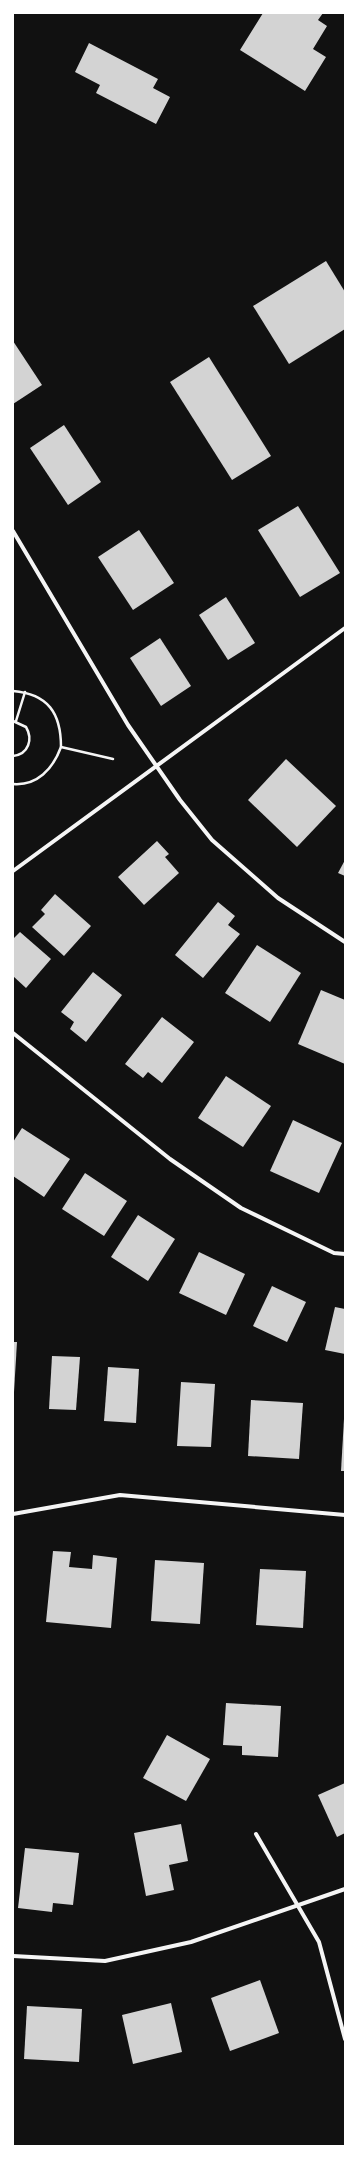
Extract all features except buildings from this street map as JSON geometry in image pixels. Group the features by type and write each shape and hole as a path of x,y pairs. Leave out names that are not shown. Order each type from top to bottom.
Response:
{"street":[{"path":"13,531 128,724 156,766 212,840 278,898 345,942"},
{"path":"13,871 345,628"},
{"path":"13,1033 134,1132 235,1204 334,1253 345,1254"},
{"path":"13,1514 120,1495 345,1515"},
{"path":"256,1834 319,1942 345,2039"},
{"path":"13,1956 105,1961 191,1942 345,1889"}],"path":[{"path":"13,691 36,695 52,709 59,723 61,747 53,764 43,776 31,782 13,784"},
{"path":"13,756 25,751 30,742 30,736 26,727 15,721 25,692"},
{"path":"61,747 113,759"}]}
